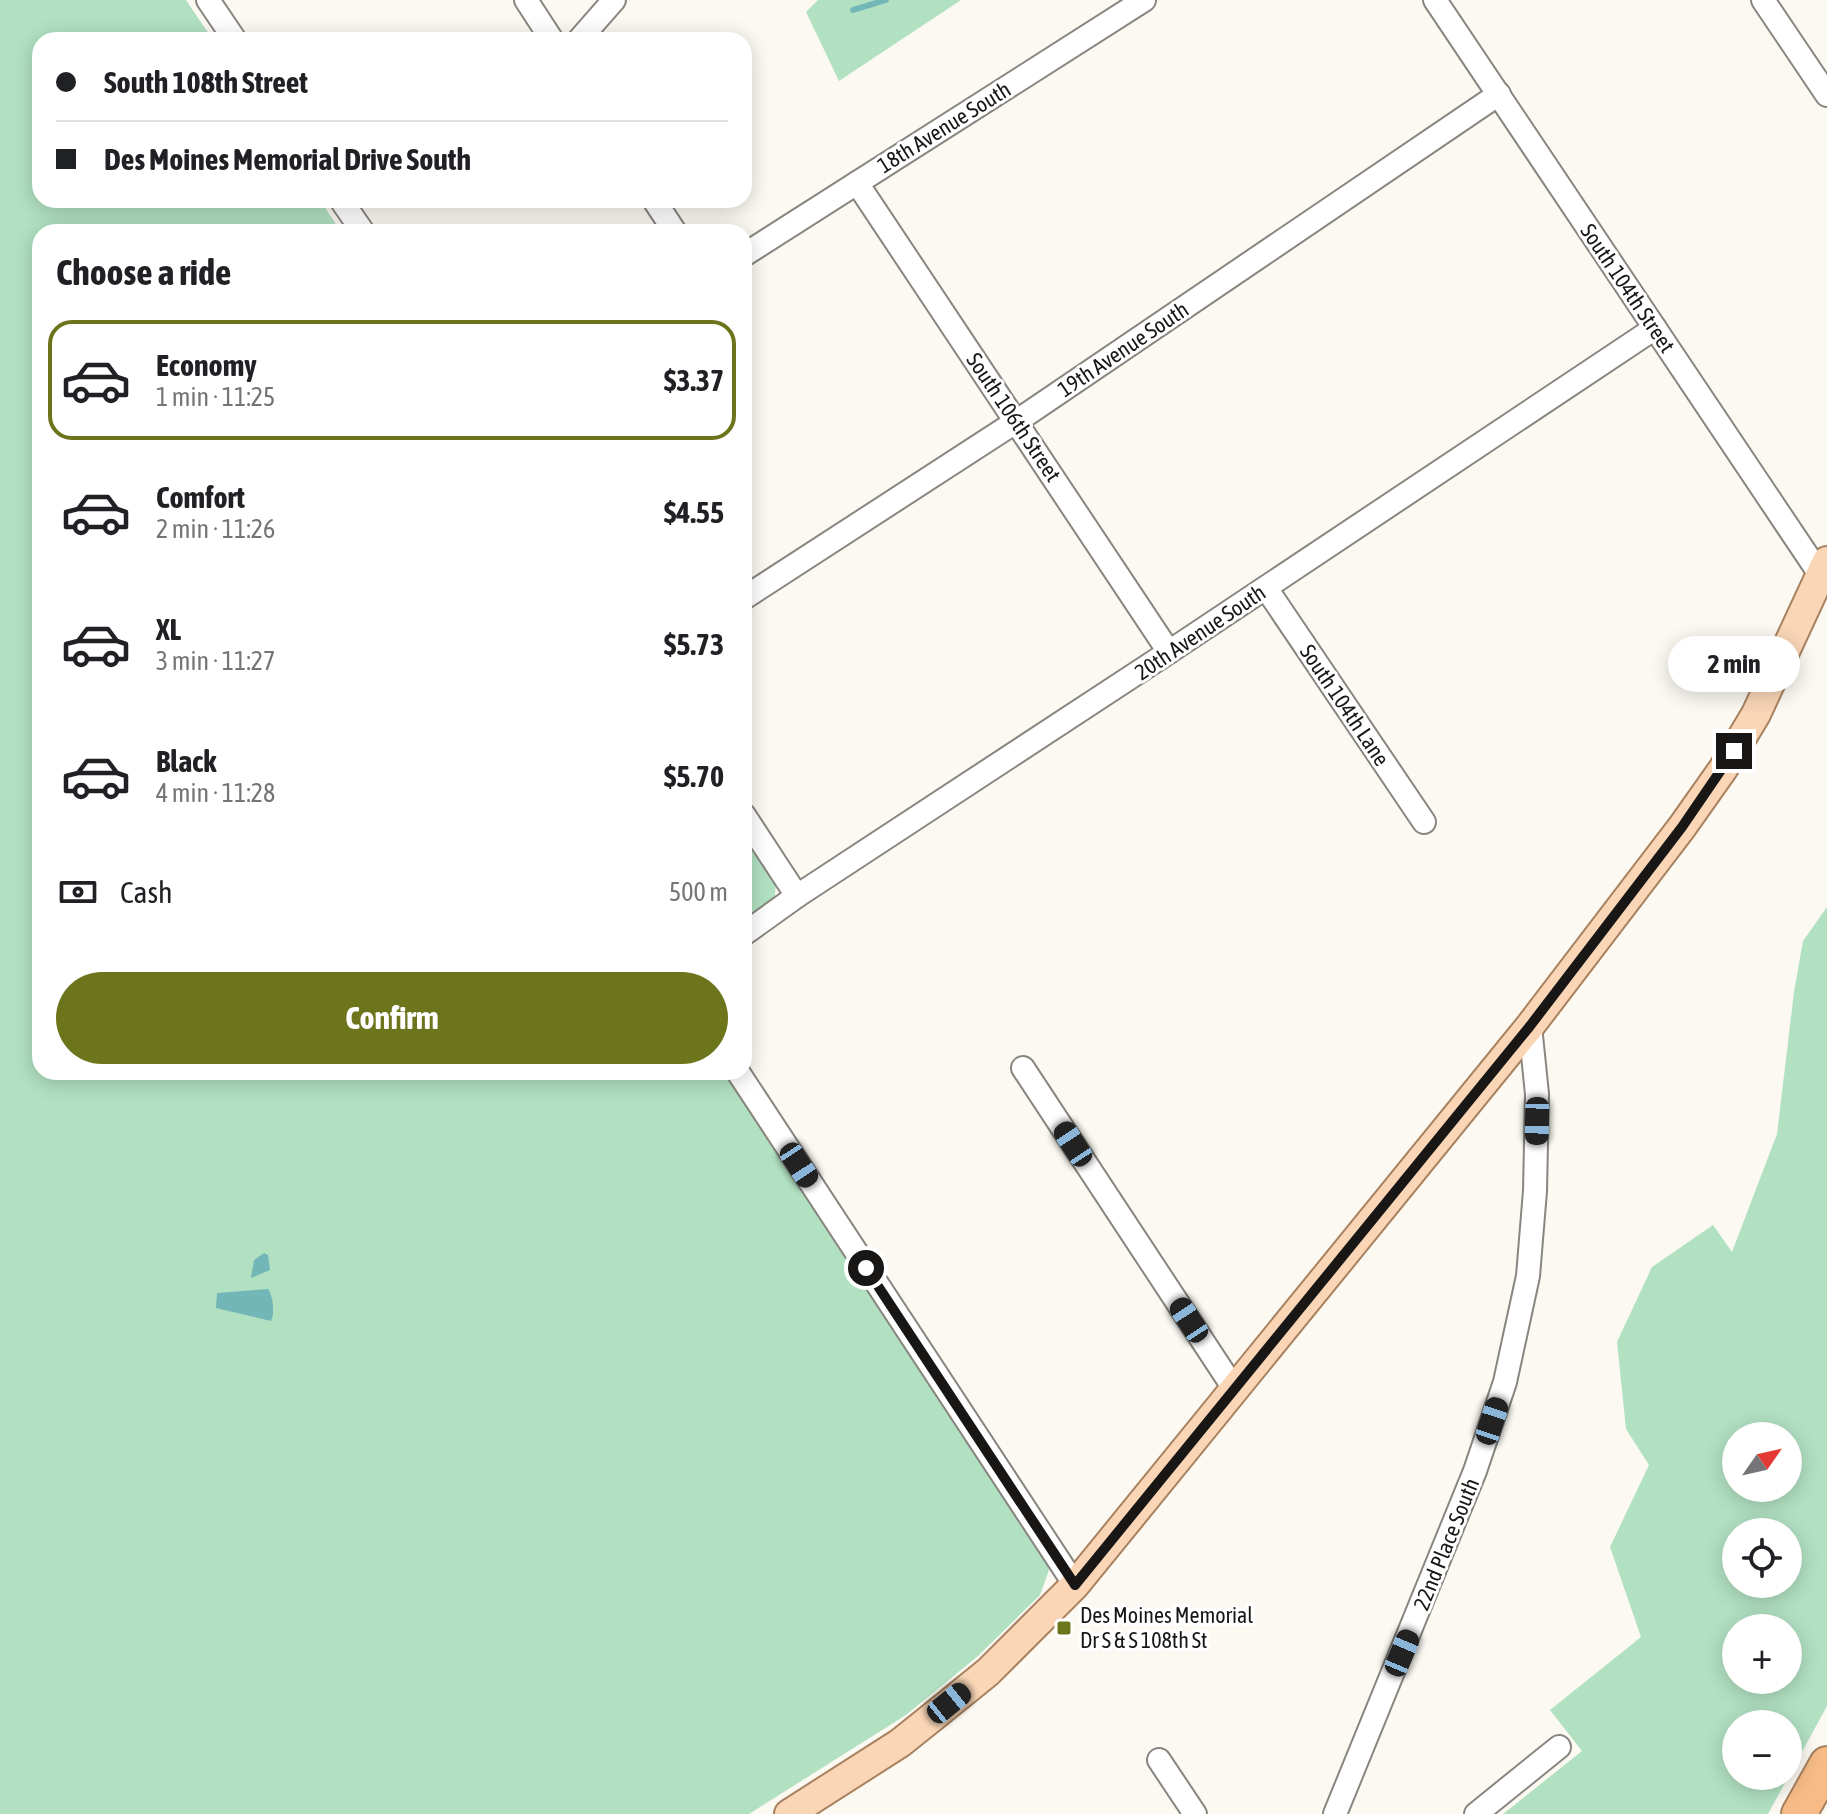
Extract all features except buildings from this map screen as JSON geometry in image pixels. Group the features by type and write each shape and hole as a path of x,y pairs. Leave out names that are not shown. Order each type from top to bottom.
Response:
{"highway":[{"path":"1799,1814 1827,1764"}],"main road":[{"path":"789,1814 920,1727 988,1672 1075,1585 1530,1026 1723,769 1756,714 1824,568"}],"street":[{"path":"208,0 230,32"},
{"path":"526,0 547,32"},
{"path":"586,32 614,0"},
{"name":"18th Avenue South","path":"752,250 1144,0"},
{"name":"South 104th Street","path":"1435,0 1655,328 1824,568"},
{"path":"1763,0 1827,95"},
{"name":"19th Avenue South","path":"752,593 1017,421 1499,94"},
{"name":"South 106th Street","path":"857,183 1169,652"},
{"name":"20th Avenue South","path":"752,928 1655,328"},
{"name":"South 104th Lane","path":"1266,588 1424,822"},
{"path":"752,827 797,896"},
{"name":"22nd Place South","path":"1335,1814 1475,1471 1505,1382 1528,1276 1535,1191 1537,1094 1530,1026"},
{"path":"1023,1068 1235,1390"},
{"path":"743,1080 1075,1585"},
{"path":"1476,1814 1559,1747"},
{"path":"1159,1760 1195,1814"}],"green space":[{"path":"0,0 186,0 208,32 32,32 32,208 325,208 336,224 32,224 32,1080 729,1080 1041,1538 1049,1570 1040,1595 978,1656 906,1715 749,1814 0,1814"},
{"path":"818,0 961,0 839,81 806,12"},
{"path":"752,846 776,882 774,906 752,921"},
{"path":"1827,907 1827,1706 1802,1752 1802,1710 1722,1710 1722,1790 1781,1790 1768,1814 1503,1814 1582,1751 1550,1710 1641,1637 1610,1547 1649,1465 1626,1429 1617,1342 1652,1267 1713,1225 1732,1252 1777,1134 1803,941"}],"water":[{"path":"264,1253 268,1255 270,1270 251,1278 254,1260"},
{"path":"268,1289 273,1305 271,1321 216,1308 217,1293"}],"waterway":[{"path":"853,10 886,0"}],"place":[{"name":"Des Moines Memorial Dr S & S 108th St","path":"1064,1628"}],"route":[{"path":"866,1268 1075,1585 1530,1026 1682,827 1734,751"}]}
